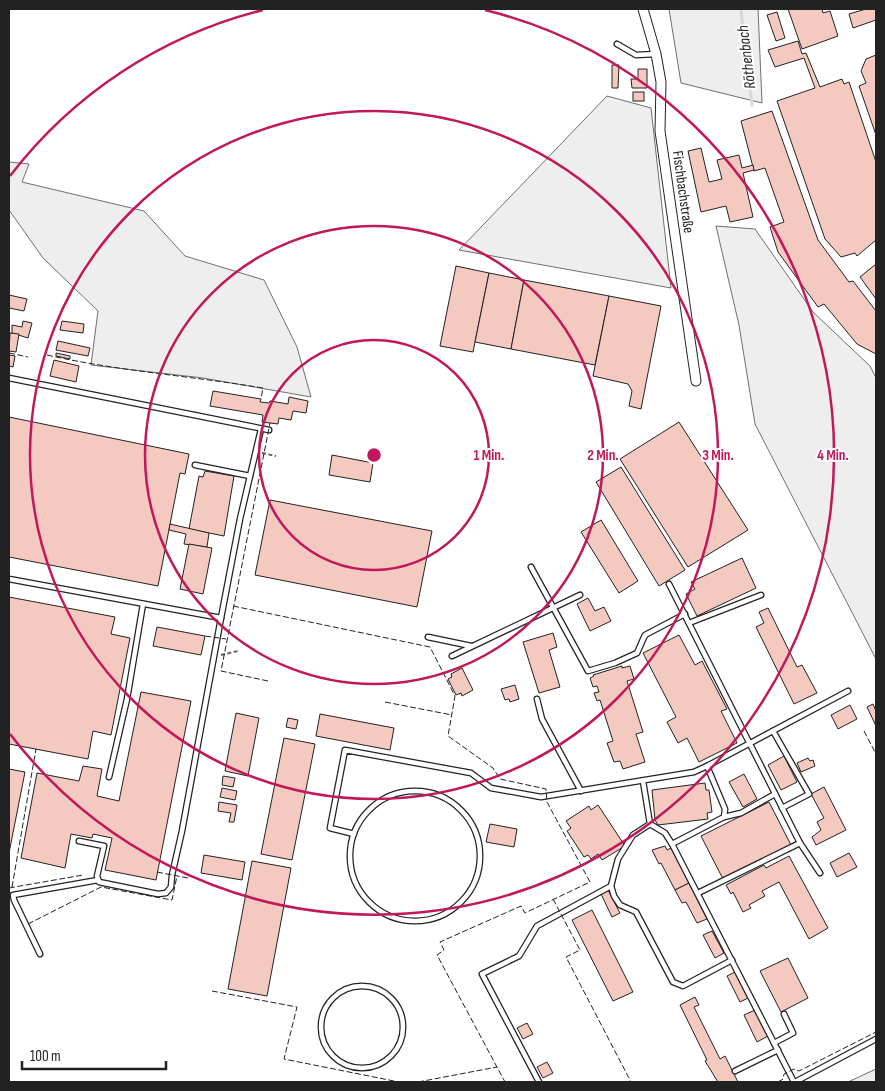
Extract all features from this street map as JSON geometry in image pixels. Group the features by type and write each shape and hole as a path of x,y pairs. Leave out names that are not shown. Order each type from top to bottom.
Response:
{"street":[{"name":"Fischbachstraße","path":"643,9 662,82 660,131 696,381"}],"lane":[{"path":"617,44 636,55 656,54"},
{"path":"9,378 269,430"},
{"path":"40,954 11,896 98,880 98,882 158,894 166,893 171,887 214,653 261,429"},
{"path":"195,466 250,476"},
{"path":"531,567 588,672 637,653 645,635 685,614"},
{"path":"9,579 221,618"},
{"path":"670,584 800,844 820,873"},
{"path":"452,656 580,595"},
{"path":"689,623 761,595"},
{"path":"109,777 128,699 143,604"},
{"path":"428,638 472,646"},
{"path":"354,834 330,828 345,750 471,773 491,788 541,797 694,772 848,691"},
{"path":"537,699 542,719 580,792"},
{"path":"774,731 809,794 782,808"},
{"path":"707,766 725,809 724,817"},
{"path":"643,781 650,824 665,833 672,844 794,1082 876,1039"},
{"path":"414,791 442,797 465,814 475,831 480,859 476,878 472,887 460,902 436,917 407,920 388,915 365,897 355,881 350,852 354,834 363,817 377,803 394,794 414,791"},
{"path":"672,844 724,817 741,812 775,794"},
{"path":"650,824 633,835 618,859 611,886 614,896 620,905 636,912 673,982 683,986 732,960"},
{"path":"79,841 104,846 98,880"},
{"path":"698,893 800,844"},
{"path":"539,1082 482,974 519,956 537,926 611,886"},
{"path":"371,986 385,992 396,1003 403,1016 404,1032 395,1053 384,1063 369,1068 354,1068 340,1062 329,1052 322,1038 321,1023 325,1008 335,996 348,988 371,986"},
{"path":"774,1043 793,1033 784,1014"},
{"path":"735,1071 778,1050"}],"path":[{"path":"255,452 276,456"},
{"path":"214,653 224,655 238,651"}],"shaded area":[{"path":"669,9 758,9 762,103 681,83"},
{"path":"607,96 651,108 671,288 459,250"},
{"path":"9,162 29,164 22,182 144,211 185,256 264,280 297,347 311,397 203,378 91,365 98,311 43,258 9,210"},
{"path":"716,226 755,229 813,312 870,366 876,378 876,659 755,424 739,325"},
{"path":"876,1069 876,1082 848,1082"}],"building":[{"path":"788,9 822,9 823,13 830,11 838,36 802,49"},
{"path":"866,9 876,9 876,20 853,28 849,14"},
{"path":"777,12 785,38 776,41 767,15"},
{"path":"798,41 802,54 806,53 820,87 842,79 844,84 849,82 876,162 876,240 857,256 855,253 841,257 825,239 777,101 815,88 804,58 775,67 768,50"},
{"path":"876,55 876,135 859,86 866,83 861,71 866,59"},
{"path":"612,65 619,65 618,88 612,88"},
{"path":"638,69 647,69 647,88 632,88 631,79 638,79"},
{"path":"633,92 644,92 644,101 633,101"},
{"path":"772,111 818,240 849,282 853,281 876,311 876,354 857,344 824,304 818,307 778,252 770,227 784,222 765,168 754,171 741,121"},
{"path":"701,148 709,182 722,179 717,160 739,155 742,168 753,165 754,170 743,173 753,217 730,222 726,206 701,212 688,151"},
{"path":"876,264 876,299 860,277"},
{"path":"456,266 489,273 473,352 440,346"},
{"path":"489,273 524,280 511,349 475,342"},
{"path":"524,280 609,296 595,365 511,349"},
{"path":"9,295 27,299 24,311 9,308"},
{"path":"609,296 661,306 641,409 629,406 632,391 628,384 593,376"},
{"path":"23,321 32,323 28,338 12,333 12,325 22,327"},
{"path":"62,321 84,324 83,333 60,330"},
{"path":"10,333 19,334 16,352 9,351"},
{"path":"58,341 90,348 88,356 56,350"},
{"path":"56,353 70,356 70,359 56,356"},
{"path":"9,355 15,356 13,367 9,366"},
{"path":"54,360 79,366 76,382 50,376"},
{"path":"213,391 261,399 260,402 269,403 270,401 288,404 289,397 308,401 306,413 293,411 291,420 279,418 278,424 262,422 263,415 210,406"},
{"path":"9,417 189,454 185,474 180,473 158,586 9,557"},
{"path":"679,422 748,530 688,567 620,459"},
{"path":"332,455 373,463 370,482 329,475"},
{"path":"621,467 685,570 659,586 596,482"},
{"path":"205,471 234,476 224,536 189,529 199,476 203,477"},
{"path":"270,500 432,531 417,607 255,575"},
{"path":"601,520 638,581 619,593 581,532"},
{"path":"170,524 209,533 207,547 184,544 186,534 169,530"},
{"path":"189,544 212,548 203,594 180,589"},
{"path":"742,558 756,588 697,616 686,594 695,589 691,582"},
{"path":"9,597 115,617 111,634 130,638 111,735 93,731 88,759 9,744"},
{"path":"588,598 595,611 604,607 611,621 590,631 577,604"},
{"path":"768,608 797,667 802,665 817,693 794,704 756,627 764,623 759,612"},
{"path":"157,627 205,636 201,655 153,646"},
{"path":"553,633 557,647 549,650 560,687 539,693 523,642"},
{"path":"679,635 695,665 702,661 727,709 721,711 737,743 699,762 687,738 678,743 667,722 676,717 643,653"},
{"path":"622,666 622,668 630,666 634,679 627,681 643,732 636,734 645,762 623,769 620,761 614,762 607,743 613,741 600,700 597,701 594,693 599,692 597,686 593,687 590,678 593,675"},
{"path":"462,668 473,690 462,696 461,693 456,695 448,679 452,677 451,674"},
{"path":"515,685 519,699 510,702 509,699 505,700 501,689"},
{"path":"141,692 191,701 156,880 105,870 112,838 93,834 92,838 71,834 65,868 21,858 37,773 79,781 83,766 102,769 97,796 119,801"},
{"path":"873,704 876,711 876,726 867,707"},
{"path":"850,705 857,719 838,729 831,715"},
{"path":"236,713 259,718 248,776 225,771"},
{"path":"320,714 394,728 390,750 316,736"},
{"path":"288,718 298,720 296,729 286,727"},
{"path":"284,738 315,744 292,860 261,854"},
{"path":"784,756 797,782 781,790 768,765"},
{"path":"808,758 810,761 813,760 815,766 801,772 797,763"},
{"path":"9,769 25,772 9,853"},
{"path":"744,774 757,799 743,807 729,782"},
{"path":"223,776 235,778 233,787 222,785"},
{"path":"705,783 706,790 709,790 712,812 707,813 708,819 658,825 655,820 652,790"},
{"path":"824,787 846,830 816,845 812,837 821,830 817,822 824,818 811,794"},
{"path":"222,788 237,791 235,800 220,797"},
{"path":"219,802 237,805 234,822 229,822 231,813 218,811"},
{"path":"769,802 791,845 723,879 701,836"},
{"path":"598,805 625,846 602,860 598,854 591,859 588,855 584,857 567,831 571,828 566,821 589,806 591,810"},
{"path":"490,824 517,829 514,847 486,842"},
{"path":"665,846 667,850 671,848 689,883 675,890 652,850"},
{"path":"849,853 857,867 837,877 830,863"},
{"path":"204,855 245,862 242,880 201,873"},
{"path":"789,856 828,928 809,939 779,882 762,891 765,896 749,905 751,908 743,912 733,892 731,894 726,885 764,865 766,868"},
{"path":"252,861 291,868 267,996 228,989"},
{"path":"689,883 707,919 697,923 686,902 682,903 675,890"},
{"path":"608,890 620,913 612,917 601,894"},
{"path":"592,910 633,992 613,1001 572,920"},
{"path":"712,931 724,953 715,958 703,935"},
{"path":"788,958 808,998 781,1012 760,971"},
{"path":"735,972 748,998 740,1002 727,976"},
{"path":"695,997 699,1005 694,1007 720,1059 725,1056 738,1082 718,1082 705,1061 707,1060 680,1005"},
{"path":"755,1010 768,1036 757,1042 744,1015"},
{"path":"527,1023 533,1034 523,1039 517,1028"},
{"path":"547,1062 553,1073 543,1078 537,1067"}],"waterway":[{"name":"Röthenbach","path":"741,9 752,105"}],"fence":[{"path":"9,353 28,357"},
{"path":"47,355 74,361 263,388 261,399"},
{"path":"268,681 221,671 270,423"},
{"path":"233,606 430,647 455,696 448,736 493,768 500,779 546,789 547,802 590,882 525,913 521,906 440,942 444,950 437,955 505,1082"},
{"path":"205,636 226,639"},
{"path":"385,702 452,715"},
{"path":"864,731 876,754"},
{"path":"12,887 36,749"},
{"path":"157,872 188,878"},
{"path":"9,888 83,875"},
{"path":"28,924 101,887 172,900 177,876"},
{"path":"553,899 580,950 566,957 631,1082"},
{"path":"212,991 297,1007 284,1059 399,1082"},
{"path":"778,1082 783,1079 784,1074 794,1069 799,1071 876,1032"},
{"path":"418,1082 497,1067"}]}
